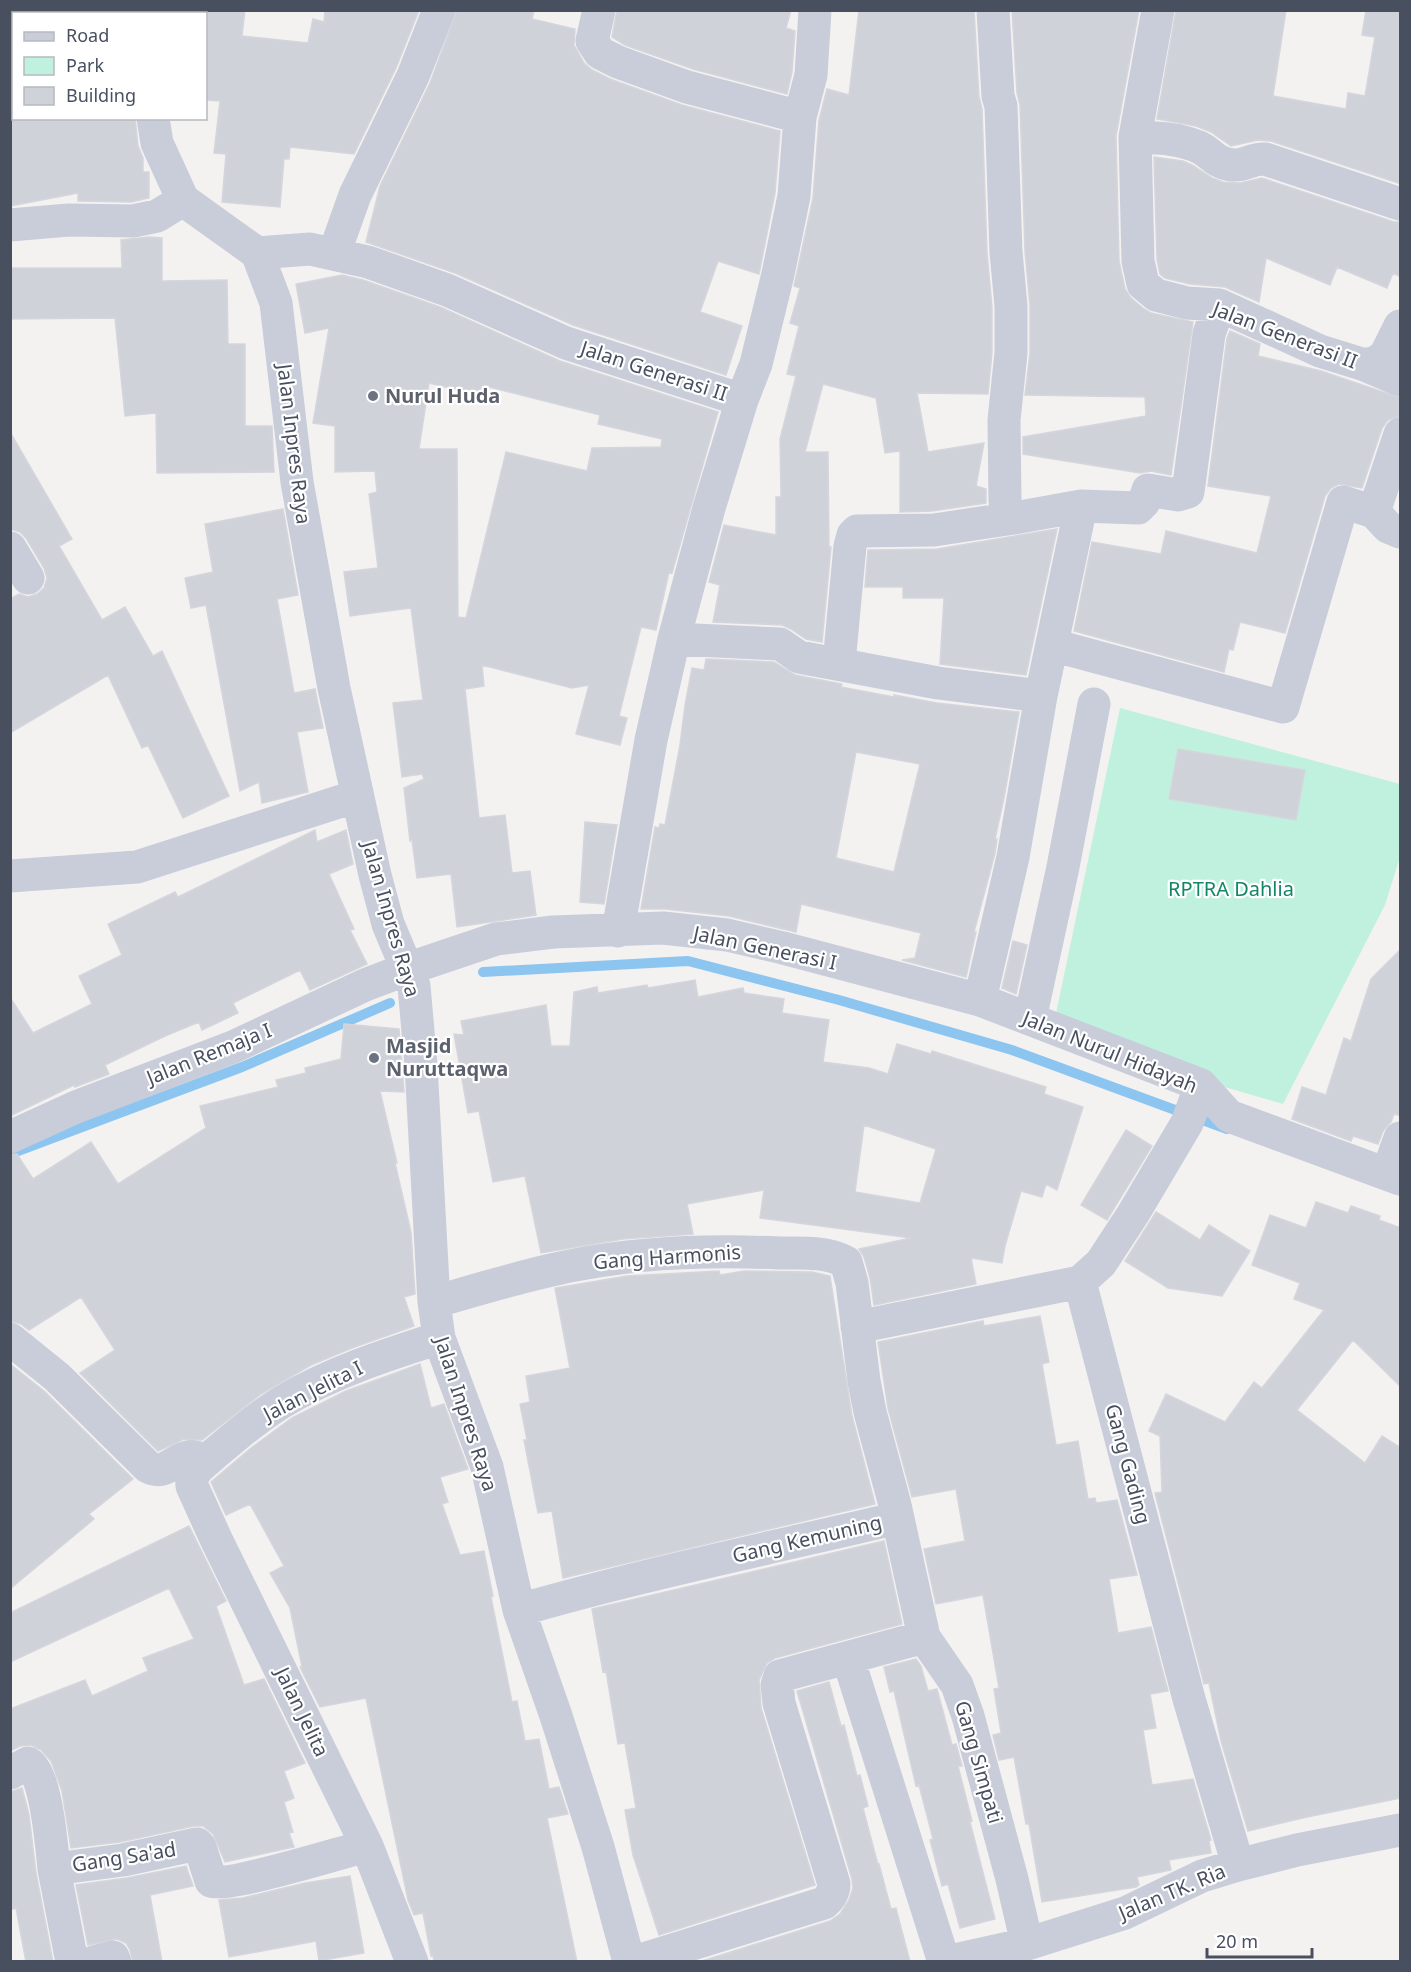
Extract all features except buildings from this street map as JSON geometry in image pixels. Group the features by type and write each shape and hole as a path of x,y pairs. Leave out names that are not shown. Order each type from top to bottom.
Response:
{"street":[{"path":"334,254 355,195 413,76 439,10"},
{"path":"598,10 592,41 600,53 618,62 687,87 800,117"},
{"name":"Jalan Generasi II","path":"257,253 310,249 368,262 447,290 566,343 742,400 756,364 792,207 800,117 811,75 815,10"},
{"path":"993,10 998,96 1001,106 1006,252 1011,306 1011,353 1004,420 1005,501 1006,511 1014,518"},
{"name":"Jalan Generasi II","path":"1158,10 1135,137 1138,261 1143,284 1156,295 1187,303 1219,305 1320,351 1365,365 1385,356 1401,326"},
{"path":"153,120 157,143 183,200 257,253"},
{"path":"1135,137 1195,145 1214,160 1233,165 1265,159 1401,204"},
{"path":"10,225 69,220 133,221 157,216 183,200"},
{"name":"Jalan Inpres Raya","path":"257,253 276,303 297,482 315,588 357,796 388,924 394,978 417,1025 434,1302 439,1338 487,1467 519,1610 594,1836 629,1962"},
{"path":"839,663 850,546 853,535 857,531 934,530 1081,506 1138,508 1144,502 1148,490 1178,495 1188,492 1209,334 1219,305"},
{"path":"1365,365 1401,380"},
{"path":"618,931 651,740 674,639 709,508 742,400"},
{"path":"1374,512 1401,434"},
{"path":"1052,645 1283,707 1343,502 1374,512 1388,527 1401,532"},
{"path":"980,1000 1013,857 1041,696 1081,506"},
{"path":"10,548 28,578"},
{"path":"674,639 780,644 799,657 938,683 1041,696"},
{"path":"1030,1019 1063,867 1094,704"},
{"path":"10,876 137,867 357,796"},
{"name":"Jalan Generasi I","path":"394,978 496,939 553,932 663,928 727,935 980,1000"},
{"name":"Jalan Remaja I","path":"10,1137 76,1107 233,1047 394,978"},
{"name":"Jalan Nurul Hidayah","path":"980,1000 1030,1019 1194,1106 1229,1116 1394,1177"},
{"path":"856,1327 1080,1282 1101,1263 1133,1214 1194,1106"},
{"path":"1394,1177 1401,1138"},
{"name":"Gang Harmonis","path":"434,1302 574,1265 627,1256 750,1251 838,1257 846,1262 852,1283"},
{"name":"Gang Gading","path":"1080,1282 1186,1688 1238,1865"},
{"name":"Gang Kemuning","path":"519,1610 620,1582 898,1518 870,1412 856,1327 852,1283"},
{"name":"Jalan Jelita I","path":"202,1464 244,1428 283,1402 334,1376 439,1338"},
{"path":"10,1339 57,1377 148,1467 166,1469 188,1456 196,1457 202,1464"},
{"name":"Jalan Jelita","path":"202,1464 194,1472 192,1486 367,1846 412,1962"},
{"name":"Gang Simpati","path":"898,1518 924,1637 957,1685 968,1716 1027,1944"},
{"path":"634,1962 828,1900 834,1884 780,1703 777,1685 780,1676 924,1637"},
{"path":"848,1658 945,1962"},
{"name":"Gang Sa'ad","path":"10,1773 28,1763 34,1768 48,1810 54,1869 123,1860 197,1844 211,1881 224,1882 256,1876 367,1846"},
{"name":"Jalan TK. Ria","path":"945,1962 1027,1944 1125,1913 1202,1876 1238,1865 1297,1850 1401,1830"},
{"path":"54,1869 72,1962"},
{"path":"94,1962 113,1957 115,1962"}],"green space":[{"name":"RPTRA Dahlia","path":"1120,708 1400,784 1400,857 1385,905 1283,1104 1051,1037"}],"waterway":[{"path":"483,972 688,961 839,1000 1012,1050 1227,1129"},
{"path":"10,1154 242,1067 390,1003"}],"place":[{"name":"Nurul Huda","path":"373,396"},
{"name":"Masjid Nuruttaqwa","path":"374,1058"}]}
